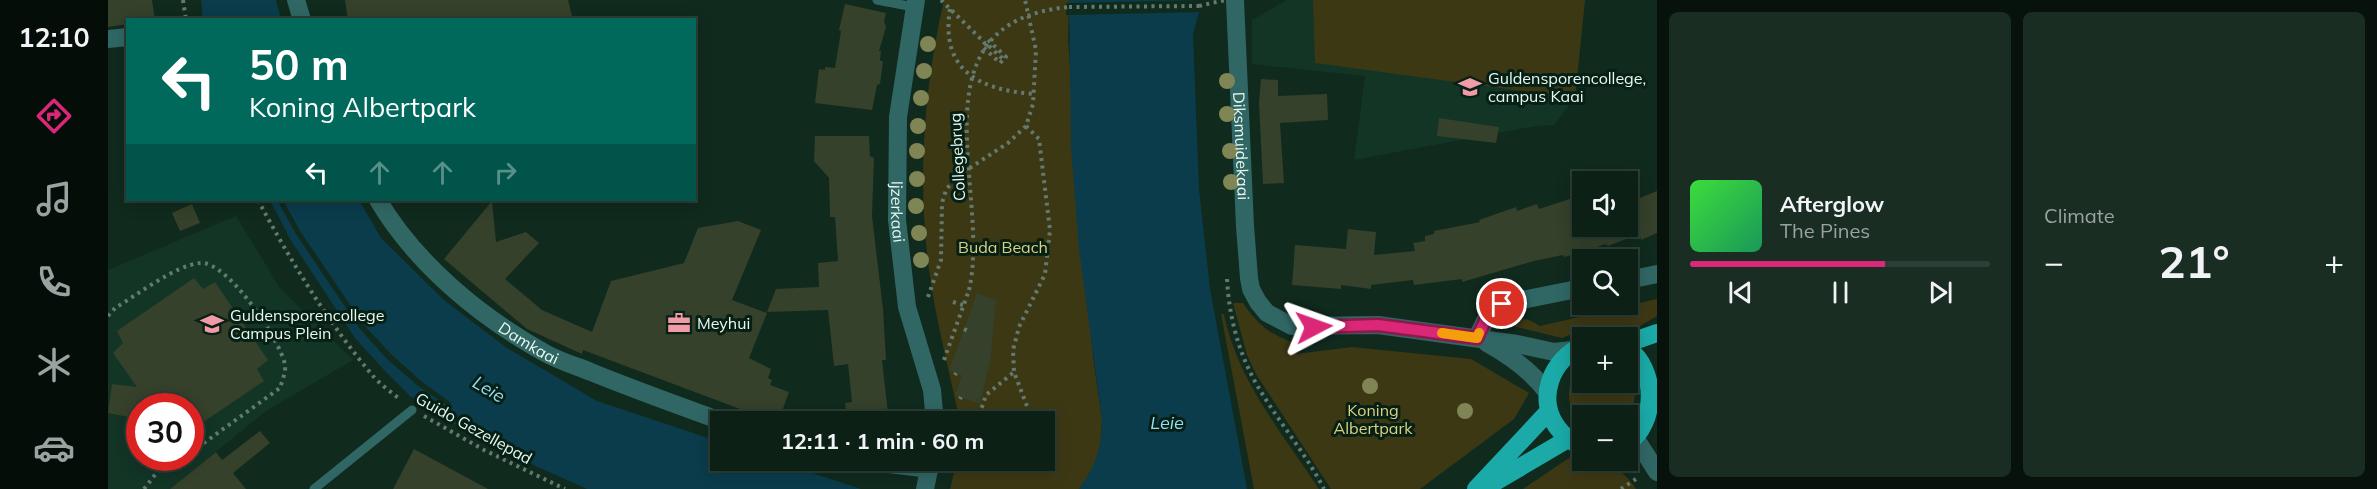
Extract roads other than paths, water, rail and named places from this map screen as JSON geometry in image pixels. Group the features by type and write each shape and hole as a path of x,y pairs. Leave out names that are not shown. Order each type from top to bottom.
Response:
{"main road":[{"path":"1638,340 1657,333"},
{"path":"1572,353 1555,368 1547,392 1549,411 1556,427 1572,440"},
{"path":"1638,358 1652,375 1656,389 1652,417 1638,434"},
{"path":"1477,489 1549,411"},
{"path":"1477,489 1572,444"}],"street":[{"path":"296,0 301,18"},
{"name":"Diksmuidekaai","path":"1235,0 1245,226 1251,289 1258,302 1267,312 1292,326 1378,325 1477,338"},
{"name":"Ijzerkaai","path":"915,3 898,117 897,220 907,307 932,390 935,411"},
{"path":"108,39 126,37"},
{"name":"Damkaai","path":"379,201 394,226 425,262 507,330 547,354 636,391 710,417"},
{"path":"1638,277 1657,274"},
{"path":"1477,338 1485,321 1502,304 1572,290"},
{"path":"1477,338 1527,345 1554,352 1572,349"},
{"path":"1477,338 1501,351 1539,380 1547,392"},
{"path":"1638,448 1657,472"},
{"path":"926,489 930,471"}],"lane":[{"path":"877,0 915,3"},
{"path":"314,489 412,410"}],"water":[{"path":"201,0 276,0 281,18 203,18"},
{"name":"Leie","path":"1069,0 1199,0 1199,12 1193,34 1199,189 1210,289 1247,489 1079,489 1097,457 1102,420 1079,249 1071,147"},
{"path":"271,201 360,201 381,238 444,300 507,348 597,401 710,439 710,471 806,471 861,489 587,489 500,450 410,396 355,338 290,239"}],"place":[{"name":"Guldensporencollege, campus Kaai","path":"1470,87"},
{"name":"Meyhui","path":"679,323"},
{"name":"Guldensporencollege Campus Plein","path":"212,324"}],"park label":[{"name":"Buda Beach","path":"1003,247"},
{"name":"Koning Albertpark","path":"1373,419"}]}
